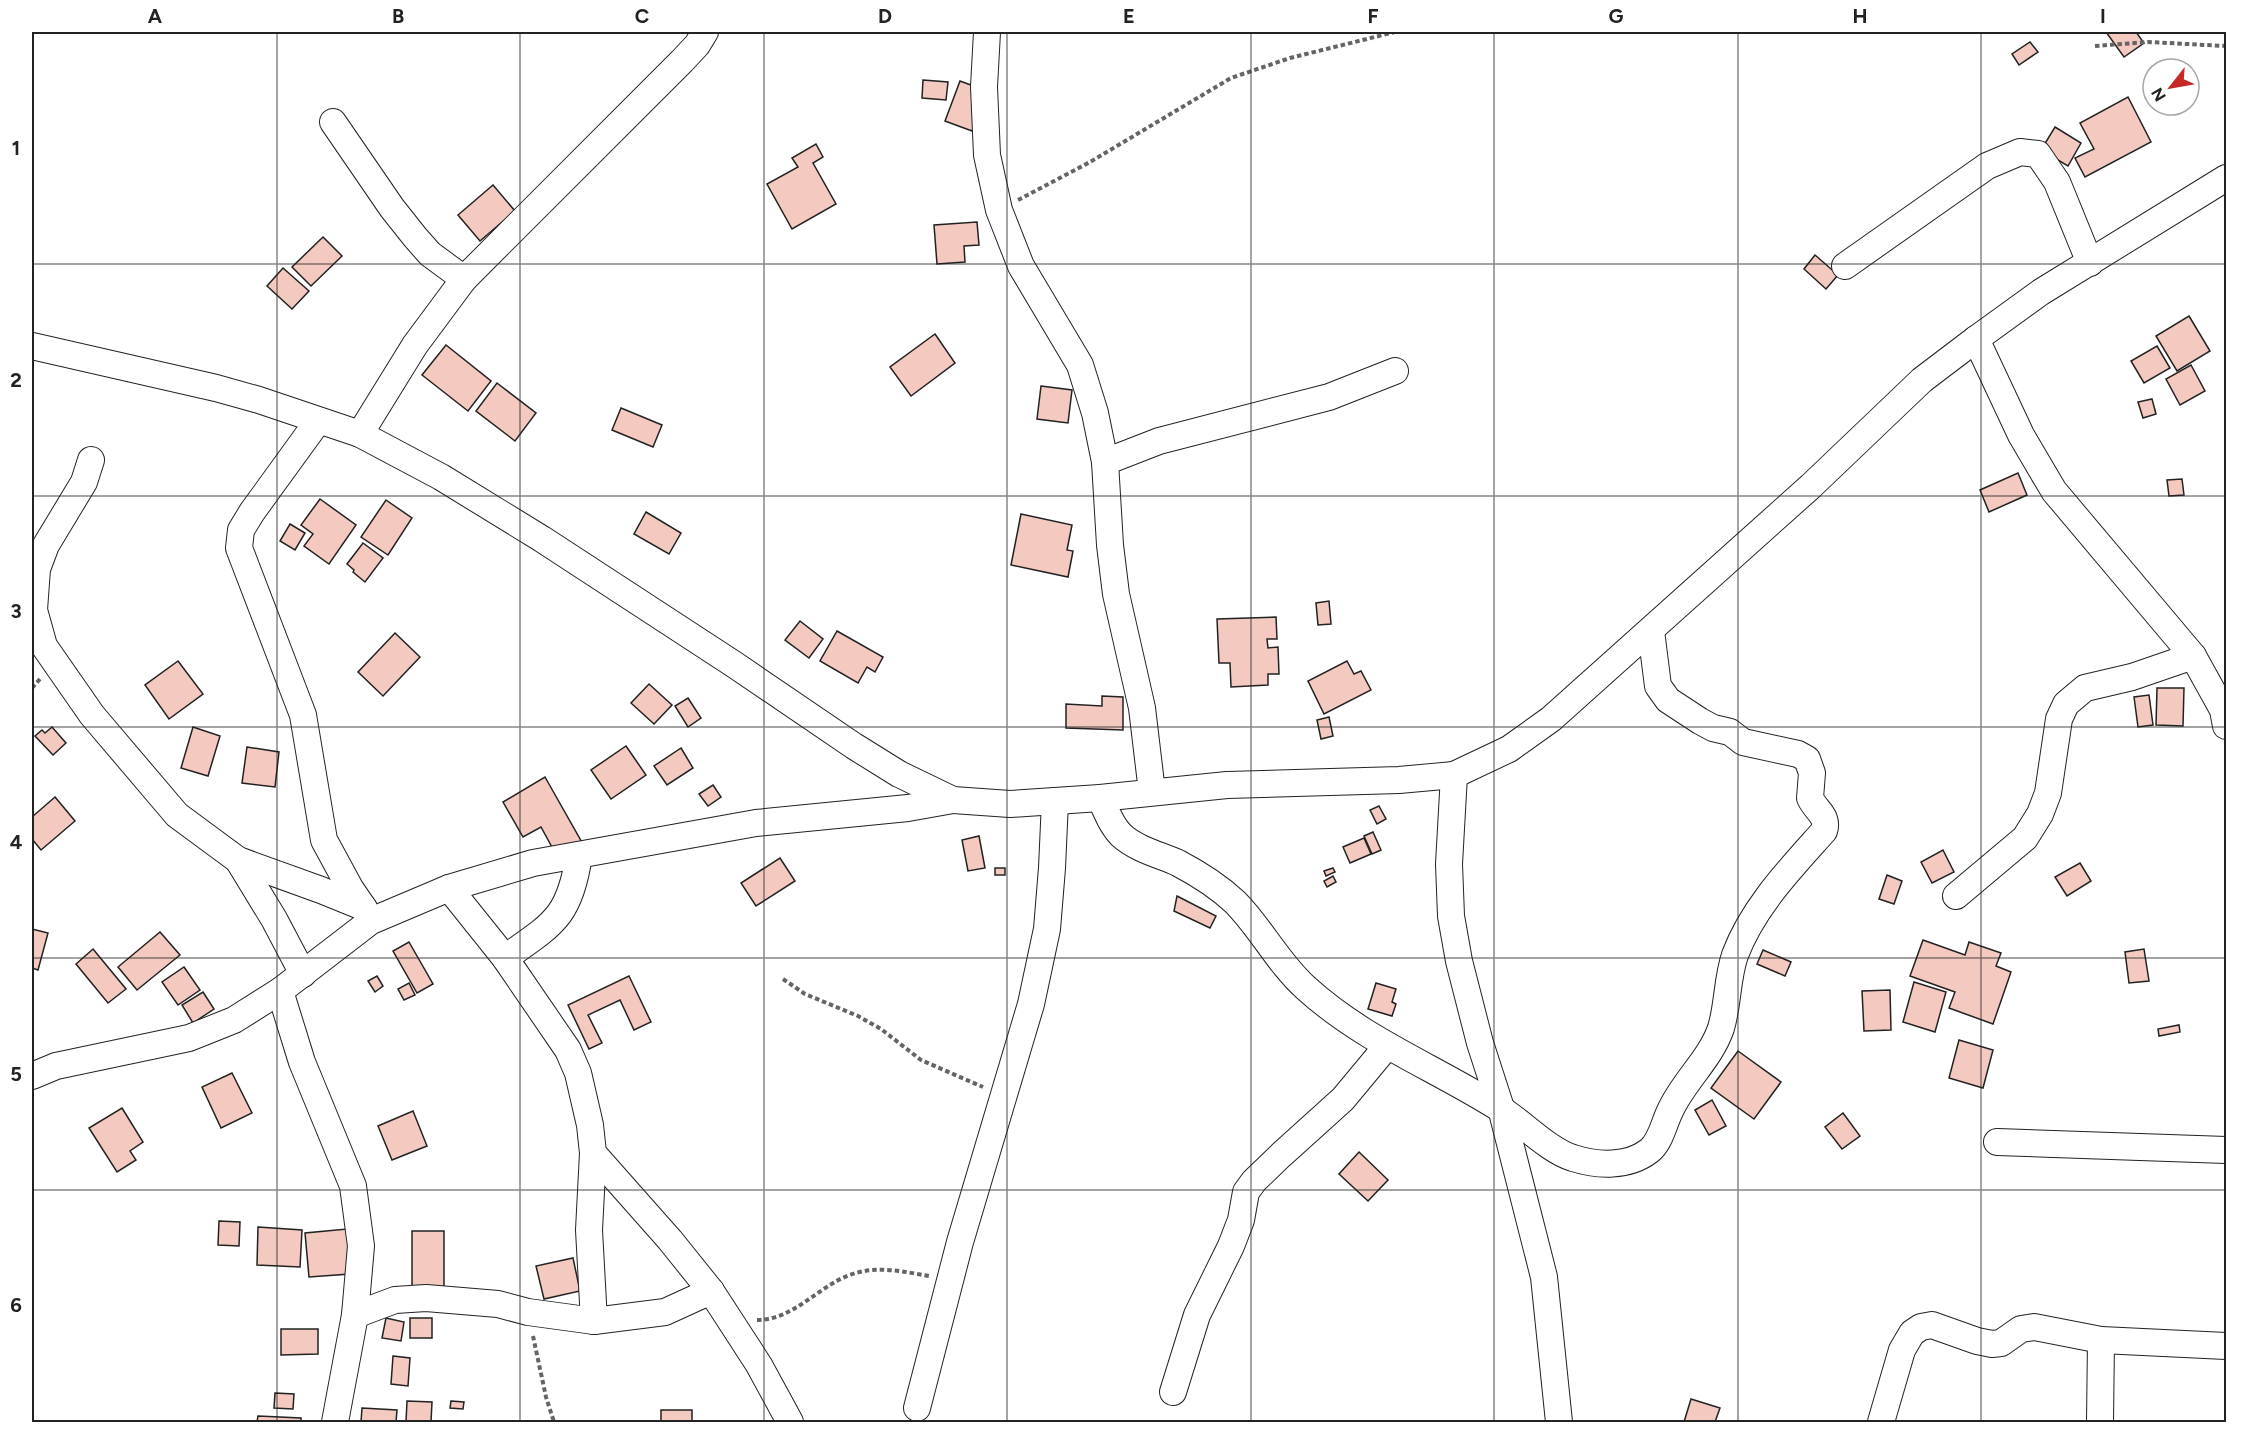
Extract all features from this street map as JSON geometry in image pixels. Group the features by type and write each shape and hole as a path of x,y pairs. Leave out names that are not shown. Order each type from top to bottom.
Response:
{"street":[{"path":"360,434 415,345 464,279 682,61 697,45 705,32"},
{"path":"987,32 984,87 987,155 999,210 1021,266 1080,365 1095,414 1105,462 1110,545 1116,594 1142,708 1152,792"},
{"path":"333,122 392,208 415,237 430,254 464,279"},
{"path":"1845,266 1986,166 2020,152 2038,154 2057,182 2090,262"},
{"path":"32,1076 56,1066 189,1038 234,1020 303,974 367,914 532,863 756,823 908,808 953,800 1010,804 1100,798 1227,785 1399,780 1454,775 1509,749 1551,719 1810,486 1922,380 2041,292 2226,178"},
{"path":"1976,339 2021,435 2054,491 2193,656 2223,710 2226,726"},
{"path":"32,346 216,388 360,434 441,477 542,539 735,664 854,746 899,774 953,800"},
{"path":"1105,462 1159,441 1329,398 1395,371"},
{"path":"318,421 252,512 241,530 239,548 303,715 324,840 367,914"},
{"path":"92,460 84,482 46,545 37,569 34,610 44,646 92,715 177,815 238,860 321,890 367,914"},
{"path":"1100,798 1121,835 1181,865 1235,903 1303,986 1327,1007 1387,1046 1500,1108 1570,1158 1599,1164 1617,1164 1636,1159 1652,1149 1671,1108 1707,1055 1721,1028 1735,955 1749,927 1770,894 1824,831 1826,824 1824,816 1810,798 1812,773 1807,759 1798,754 1743,742 1731,732 1713,728 1668,700 1658,686 1651,631"},
{"path":"1956,896 2025,838 2040,814 2048,793 2059,719 2066,704 2085,688 2132,677 2193,656"},
{"path":"1454,775 1449,864 1451,916 1459,961 1480,1043 1500,1108 1544,1277 1559,1422"},
{"path":"917,1408 950,1279 1030,1004 1047,929 1054,801"},
{"path":"505,958 556,919 568,901 575,882 579,855"},
{"path":"238,860 274,919 303,974"},
{"path":"449,888 505,958 568,1050 578,1073 590,1125 593,1154 589,1230 594,1321"},
{"path":"280,991 302,1062 353,1186 361,1246 355,1315 335,1422"},
{"path":"1173,1392 1197,1315 1231,1246 1241,1220 1246,1192 1281,1155 1343,1099 1387,1046"},
{"path":"1997,1142 2226,1150"},
{"path":"593,1154 670,1239 711,1292 759,1365 790,1422"},
{"path":"355,1315 394,1300 426,1298 498,1304 528,1312 594,1321 665,1312 711,1292"},
{"path":"1881,1422 1902,1350 1912,1333 1932,1325 1992,1344 2001,1343 2021,1329 2034,1327 2100,1340 2226,1346"},
{"path":"2100,1340 2100,1422"}],"path":[{"path":"999,210 1090,162 1232,78 1290,58 1395,32"},
{"path":"2095,46 2148,42 2226,46"},
{"path":"783,979 805,993 858,1016 881,1029 921,1060 1003,1096"},
{"path":"727,1316 754,1320 782,1315 844,1277 857,1272 888,1271 950,1279"},
{"path":"528,1312 546,1397 554,1422"}],"building":[{"path":"2106,32 2136,32 2144,43 2124,57"},
{"path":"2030,42 2038,52 2019,65 2012,54"},
{"path":"923,80 948,82 946,100 922,98"},
{"path":"960,81 987,91 972,131 945,121"},
{"path":"2128,97 2151,142 2085,177 2075,158 2094,149 2080,123"},
{"path":"2055,127 2081,143 2068,166 2041,150"},
{"path":"816,144 823,157 813,163 836,204 792,229 767,184 798,167 792,158"},
{"path":"493,185 515,211 480,241 458,215"},
{"path":"977,222 979,245 964,246 965,262 937,264 934,225"},
{"path":"323,237 342,256 311,286 292,267"},
{"path":"1815,255 1838,275 1826,289 1804,269"},
{"path":"283,268 309,291 292,309 267,286"},
{"path":"2189,316 2210,351 2177,371 2156,336"},
{"path":"935,334 955,363 911,396 890,367"},
{"path":"446,345 491,381 468,411 422,375"},
{"path":"2157,346 2170,368 2144,383 2131,361"},
{"path":"2191,365 2205,391 2180,405 2166,379"},
{"path":"497,383 536,413 515,441 476,411"},
{"path":"1041,386 1072,390 1068,423 1037,419"},
{"path":"2152,399 2156,414 2143,418 2138,402"},
{"path":"621,408 662,425 653,447 612,430"},
{"path":"2018,473 2027,495 1989,512 1980,490"},
{"path":"2182,479 2184,495 2169,496 2167,480"},
{"path":"320,499 356,525 329,564 304,546 313,534 301,525"},
{"path":"386,500 412,518 388,555 361,537"},
{"path":"646,512 681,533 669,554 634,534"},
{"path":"1021,514 1072,525 1067,550 1073,551 1068,577 1011,565"},
{"path":"290,524 305,533 295,550 280,541"},
{"path":"363,543 383,558 365,582 347,564"},
{"path":"1329,601 1331,624 1318,625 1316,603"},
{"path":"1276,617 1277,639 1267,639 1268,648 1278,647 1279,674 1268,674 1268,685 1231,687 1230,663 1219,663 1217,619"},
{"path":"800,621 823,639 809,658 785,640"},
{"path":"837,631 883,657 875,672 867,667 858,683 820,661"},
{"path":"395,633 420,657 383,696 358,672"},
{"path":"178,661 203,694 169,719 145,685"},
{"path":"1347,661 1354,674 1361,671 1371,690 1324,714 1308,681"},
{"path":"649,684 672,705 654,724 631,703"},
{"path":"2157,688 2184,688 2183,726 2156,725"},
{"path":"2149,695 2153,725 2138,727 2134,697"},
{"path":"1102,696 1123,697 1123,730 1066,728 1066,704 1102,706"},
{"path":"688,698 701,718 688,727 675,706"},
{"path":"1329,717 1333,736 1321,739 1317,720"},
{"path":"52,727 66,743 53,755 35,736 42,730 45,733"},
{"path":"193,727 220,736 208,776 181,768"},
{"path":"626,746 646,775 611,799 591,770"},
{"path":"247,747 279,752 275,787 242,783"},
{"path":"681,748 693,768 667,785 654,766"},
{"path":"545,777 584,846 559,860 541,827 523,837 503,802"},
{"path":"713,785 721,797 708,806 699,794"},
{"path":"55,797 75,821 41,850 32,839 32,817"},
{"path":"1379,806 1386,819 1377,824 1370,810"},
{"path":"1373,832 1381,850 1372,854 1364,836"},
{"path":"979,836 985,868 968,871 962,840"},
{"path":"1364,838 1371,854 1350,863 1343,847"},
{"path":"1943,850 1954,872 1932,883 1921,862"},
{"path":"780,858 795,881 756,906 741,883"},
{"path":"2080,863 2091,881 2067,896 2055,877"},
{"path":"995,868 1005,868 1005,875 995,875"},
{"path":"1333,868 1335,872 1326,876 1324,871"},
{"path":"1887,875 1902,881 1894,904 1879,899"},
{"path":"1333,876 1336,882 1327,887 1324,881"},
{"path":"1177,896 1216,916 1210,928 1174,911"},
{"path":"32,929 48,933 38,970 32,968"},
{"path":"160,932 180,955 137,990 118,967"},
{"path":"1923,940 1965,955 1969,942 2001,953 1996,966 2011,972 1993,1024 1949,1008 1955,992 1910,976"},
{"path":"409,942 433,984 417,993 393,951"},
{"path":"93,949 126,989 108,1003 76,964"},
{"path":"2144,949 2149,981 2129,983 2125,952"},
{"path":"1763,950 1791,962 1785,976 1757,964"},
{"path":"184,967 200,990 178,1005 162,982"},
{"path":"377,976 383,986 375,992 368,981"},
{"path":"629,976 651,1022 634,1030 620,1000 588,1015 602,1043 589,1049 568,1005"},
{"path":"1914,982 1946,992 1935,1032 1903,1022"},
{"path":"409,983 415,995 404,1000 398,989"},
{"path":"1376,983 1396,989 1392,1002 1396,1004 1392,1016 1368,1009"},
{"path":"1890,990 1891,1030 1864,1031 1862,991"},
{"path":"203,992 214,1009 193,1023 182,1005"},
{"path":"2179,1025 2180,1032 2159,1036 2158,1029"},
{"path":"1959,1040 1993,1050 1983,1088 1949,1078"},
{"path":"1738,1051 1781,1082 1754,1119 1711,1088"},
{"path":"232,1073 252,1113 221,1128 202,1087"},
{"path":"1712,1100 1726,1126 1709,1135 1695,1110"},
{"path":"122,1108 143,1142 130,1151 136,1160 117,1172 89,1128"},
{"path":"413,1111 427,1146 392,1160 378,1126"},
{"path":"1843,1113 1860,1136 1842,1149 1825,1127"},
{"path":"1359,1152 1388,1180 1368,1201 1339,1174"},
{"path":"219,1221 240,1222 239,1246 218,1245"},
{"path":"258,1227 302,1230 300,1267 257,1265"},
{"path":"347,1229 350,1274 309,1277 305,1233"},
{"path":"412,1231 444,1231 444,1291 412,1291"},
{"path":"573,1258 580,1291 544,1299 536,1266"},
{"path":"386,1318 404,1322 401,1341 382,1338"},
{"path":"410,1318 432,1318 432,1338 410,1338"},
{"path":"281,1329 318,1329 318,1354 281,1355"},
{"path":"393,1356 410,1358 408,1386 391,1384"},
{"path":"275,1393 294,1394 293,1409 274,1408"},
{"path":"1691,1399 1720,1408 1715,1422 1684,1422"},
{"path":"407,1401 432,1402 431,1422 406,1422"},
{"path":"451,1401 464,1402 463,1409 450,1408"},
{"path":"362,1408 397,1410 396,1422 361,1422"},
{"path":"661,1410 692,1410 692,1422 661,1422"},
{"path":"258,1416 301,1418 301,1422 257,1422"}]}
